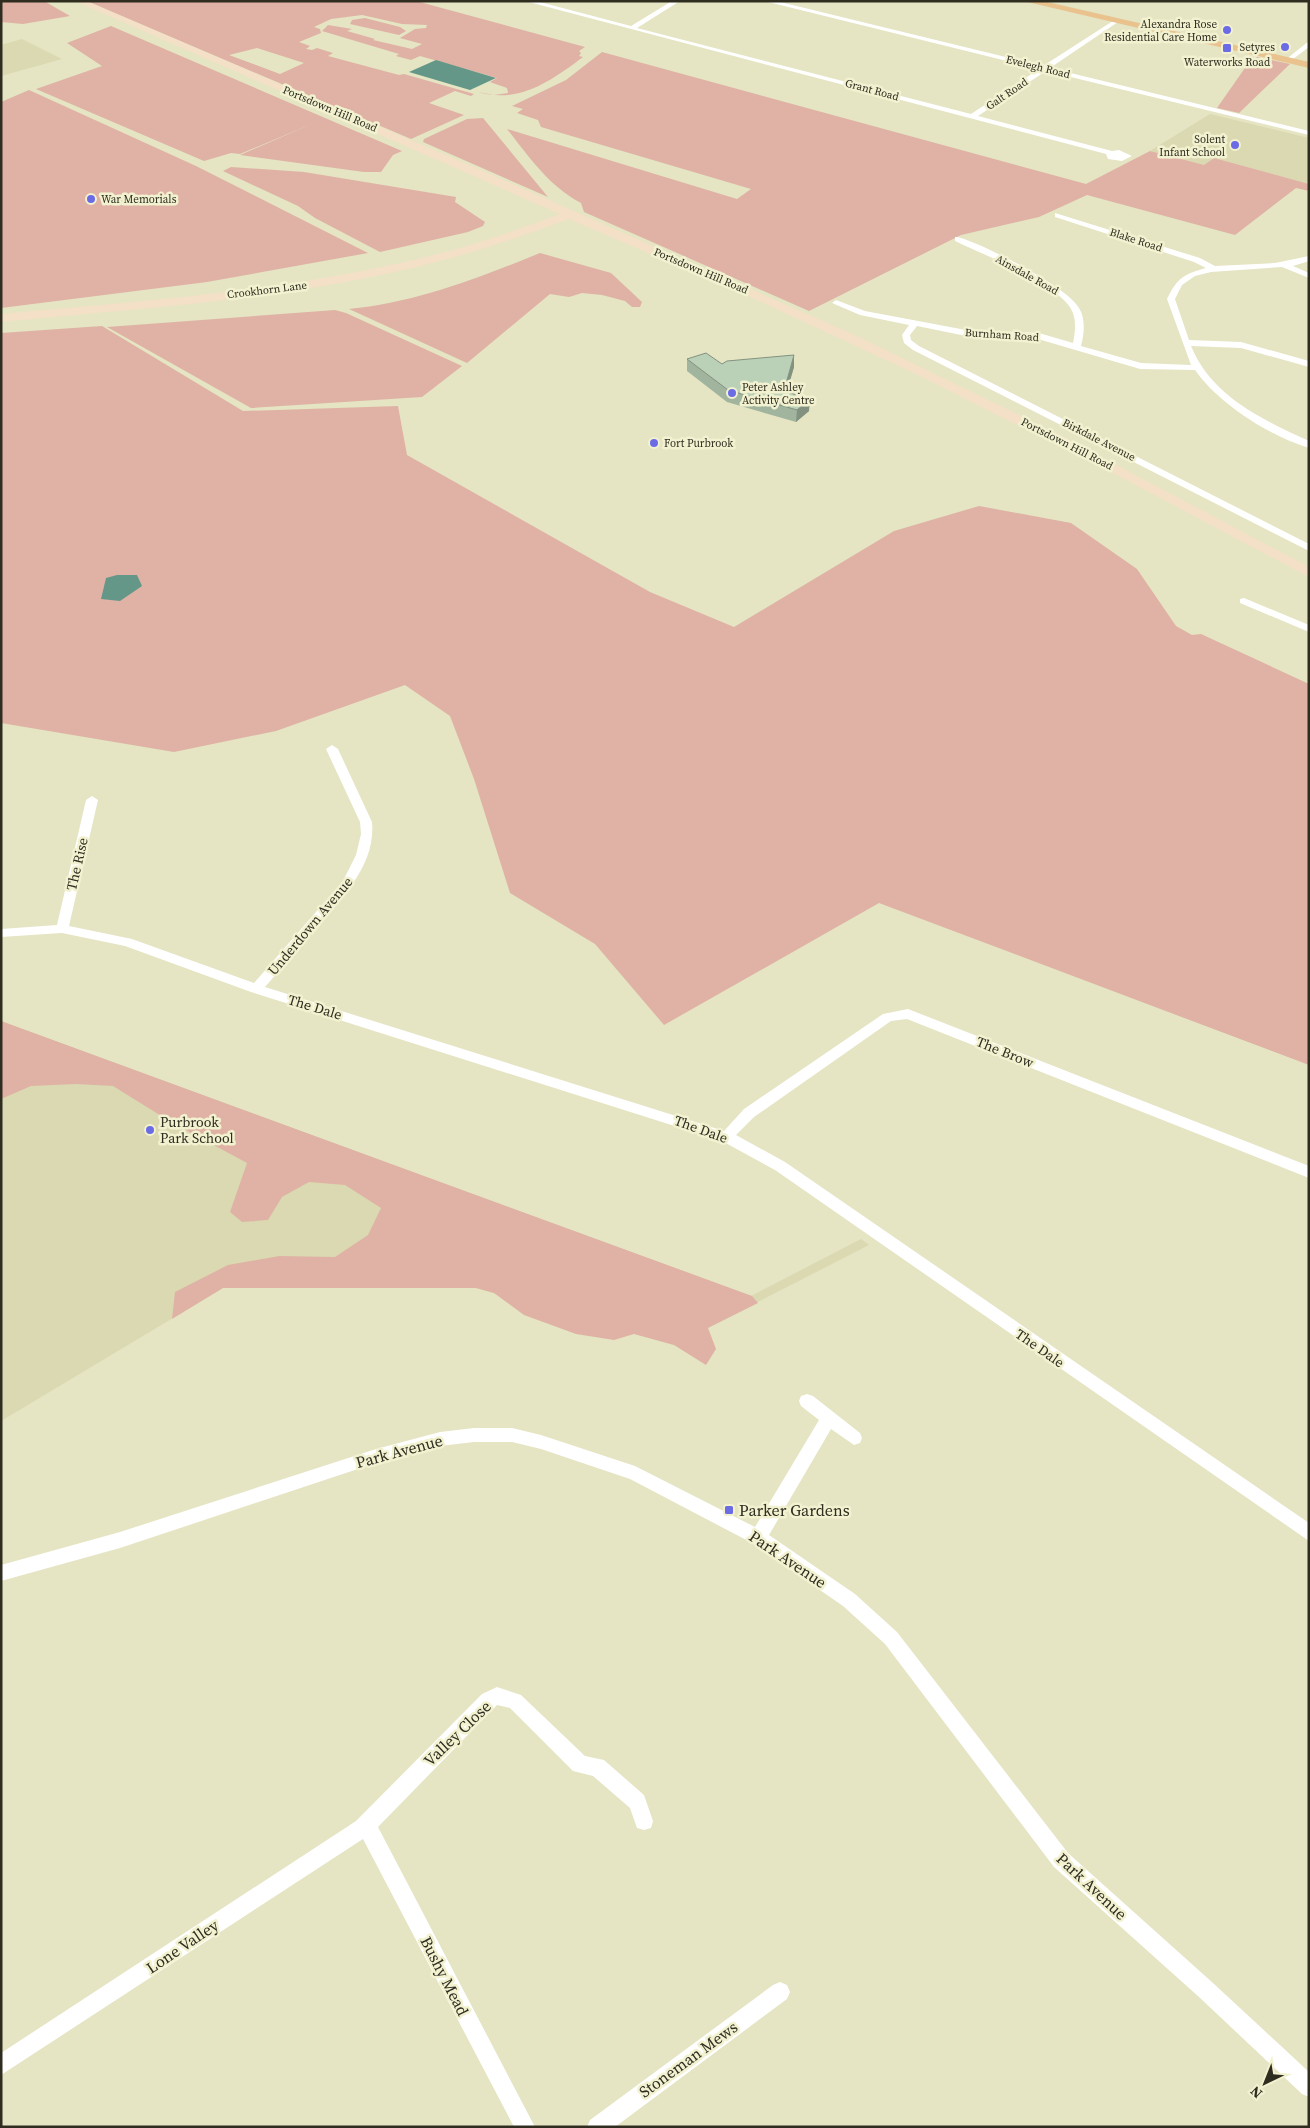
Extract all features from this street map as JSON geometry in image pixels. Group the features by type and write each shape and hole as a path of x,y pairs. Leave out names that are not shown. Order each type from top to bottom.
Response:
{"main road":[{"name":"Portsdown Hill Road","path":"79,1 697,267 960,389 1224,525 1309,573"},
{"path":"1028,1 1309,64"},
{"path":"1227,46 1291,58 1309,64"},
{"name":"Crookhorn Lane","path":"1,318 287,289 437,260 528,231 571,214"}],"street":[{"name":"Grant Road","path":"528,1 1111,153"},
{"path":"632,28 678,1"},
{"name":"Evelegh Road","path":"767,1 1309,133"},
{"name":"Galt Road","path":"972,117 1116,21"},
{"path":"1291,58 1309,43"},
{"name":"Blake Road","path":"1058,215 1197,260 1214,269"},
{"name":"Ainsdale Road","path":"957,243 967,243 1046,285 1071,303 1078,316 1077,346"},
{"path":"1309,258 1285,265 1214,269 1181,281 1172,293 1171,299 1186,343 1197,367 1210,384 1231,402 1262,422 1309,445"},
{"path":"1285,265 1309,276"},
{"name":"Burnham Road","path":"836,304 863,314 966,333 1039,336 1140,366 1197,367"},
{"name":"Birkdale Avenue","path":"914,324 906,335 907,341 916,348 1309,548"},
{"path":"1186,343 1241,344 1309,364"},
{"path":"1244,601 1309,629"},
{"name":"Underdown Avenue","path":"256,989 348,883 362,854 367,834 366,822 332,748"},
{"name":"The Rise","path":"62,929 92,800"},
{"name":"The Dale","path":"1,934 62,929 127,942 256,989 727,1137 780,1166 1309,1533"},
{"name":"The Brow","path":"727,1137 749,1113 888,1017 908,1014 1309,1172"},
{"path":"807,1401 854,1438"},
{"path":"758,1537 828,1419"},
{"name":"Park Avenue","path":"1,1573 120,1540 376,1456 440,1439 474,1435 512,1435 541,1442 636,1473 758,1537 849,1600 891,1638 1061,1860 1206,1990 1309,2087"},
{"name":"Valley Close","path":"363,1828 488,1700 497,1696 514,1701 580,1764 596,1767 636,1802 644,1820"},
{"name":"Lone Valley","path":"1,2065 363,1828"},
{"name":"Bushy Mead","path":"363,1828 372,1834 525,2127"},
{"name":"Stoneman Mews","path":"596,2127 780,1992"}],"shaded area":[{"path":"1,1 44,1 70,16 23,24 1,22"},
{"path":"86,1 416,1 585,47 579,51 581,53 579,56 583,57 547,82 521,93 494,95 508,93 507,88 490,82 497,78 420,56 411,60 396,56 399,54 322,31 328,25 352,29 347,31 375,39 373,40 412,49 422,44 400,38 415,29 426,28 427,25 402,24 362,15 331,19 314,27 320,29 321,33 299,42 310,46 306,49 312,50 317,48 333,53 328,56 399,75 404,74 474,94 471,96 455,91 429,103 464,115 411,139","holes":["257,48 304,63 280,74 229,55"]},
{"path":"365,18 400,27 406,31 399,35 350,24 352,20"},
{"path":"111,26 402,151 393,155 381,172 364,172 240,155 314,123 240,154 231,153 204,161 36,89 102,66 67,43"},
{"path":"22,39 62,59 1,76 1,45"},
{"path":"602,52 1086,184 1150,151 1204,165 1214,158 1309,184 1309,191 1296,188 1235,235 1087,195 1039,217 961,235 809,311 584,212 581,203 550,180 507,129 737,199 751,189 541,127 538,120 517,113 523,109 512,106 566,80"},
{"path":"1257,57 1290,64 1239,113 1217,108 1247,65"},
{"path":"29,90 196,166 368,253 207,282 1,308 1,102"},
{"name":"Solent Infant School","path":"1210,114 1309,138 1309,184 1214,158 1204,166 1150,151"},
{"path":"483,118 548,197 423,142 424,139 467,119"},
{"path":"231,167 304,172 456,197 455,202 485,222 483,226 468,232 380,252 315,218 298,206 223,171"},
{"path":"540,253 611,273 642,302 640,307 632,307 625,301 602,295 582,293 569,297 550,294 467,363 349,309 398,301 446,288"},
{"path":"335,310 346,313 462,366 422,397 251,408 107,327"},
{"path":"102,326 243,411 398,406 407,455 650,592 734,627 894,531 979,506 1071,523 1137,569 1176,626 1192,635 1201,634 1309,684 1309,1065 879,903 664,1025 595,944 510,893 474,779 450,716 405,685 276,731 174,752 1,723 1,333"},
{"name":"Purbrook Park School","path":"1,1021 751,1296 861,1239 869,1245 674,1345 476,1288 223,1288 1,1421"},
{"path":"1,1021 752,1296 758,1303 708,1328 716,1349 706,1365 674,1345 634,1334 614,1340 576,1334 524,1315 494,1293 476,1288 223,1288 172,1319 175,1292 228,1265 279,1256 335,1257 368,1235 381,1208 345,1185 309,1182 282,1197 268,1220 242,1222 230,1212 247,1163 171,1122 113,1086 76,1084 31,1086 1,1099"}],"water":[{"path":"436,60 496,78 470,90 409,72"},
{"path":"117,575 137,575 142,586 120,601 101,599 106,578"}],"building":[{"path":"706,353 722,364 727,361 794,355 784,391 810,399 797,410 728,390 687,359"}],"place":[{"name":"Alexandra Rose Residential Care Home","path":"1227,30"},
{"name":"Setyres","path":"1285,47"},
{"name":"Waterworks Road","path":"1227,48"},
{"name":"Solent Infant School","path":"1235,145"},
{"name":"War Memorials","path":"91,199"},
{"name":"Peter Ashley Activity Centre","path":"732,393"},
{"name":"Fort Purbrook","path":"654,443"},
{"name":"Purbrook Park School","path":"150,1130"},
{"name":"Parker Gardens","path":"729,1510"}]}
